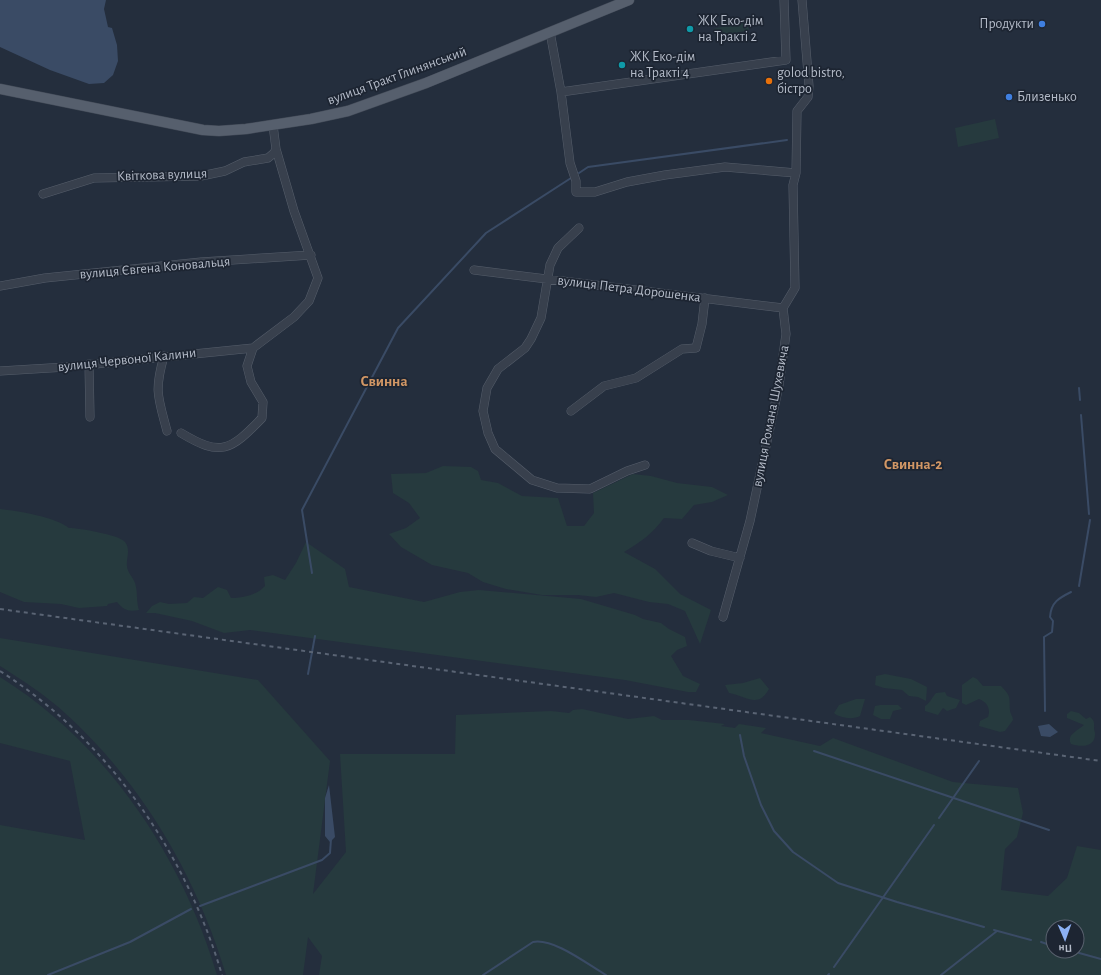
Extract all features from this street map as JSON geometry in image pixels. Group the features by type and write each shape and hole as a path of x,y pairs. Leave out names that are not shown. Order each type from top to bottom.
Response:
{"main road":[{"name":"вулиця Тракт Глинянський","path":"0,89 203,130 231,130 273,125 348,111 426,83 629,0"}],"street":[{"path":"562,92 786,60 784,0"},
{"path":"783,308 795,288 793,186 796,173 797,111 808,97 809,86 802,0"},
{"path":"550,32 562,92 570,163 576,180 576,192 595,192 627,182 665,175 725,168 796,173"},
{"path":"181,433 209,447 224,449 243,438 262,418 262,402 251,382 247,366 253,348 294,317 309,301 318,278 294,211 276,148 273,125"},
{"name":"Квіткова вулиця","path":"43,194 94,178 201,176 225,171 244,162 268,158 274,153 276,148"},
{"path":"579,228 558,248 550,265 541,318 531,339 524,348 498,369 487,388 483,411 488,433 495,449 532,480 557,488 590,489 627,471 645,465"},
{"name":"вулиця Євгена Коновальця","path":"0,286 45,278 186,264 311,255"},
{"name":"вулиця Петра Дорошенка","path":"474,270 783,308"},
{"path":"572,411 604,386 636,378 682,349 696,348 702,324 705,298"},
{"name":"вулиця Романа Шухевича","path":"723,617 740,558 779,385 786,334 783,308"},
{"name":"вулиця Червоної Калини","path":"0,371 253,348"},
{"path":"164,356 157,380 157,395 167,431"},
{"path":"89,364 90,417"},
{"path":"692,543 711,552 740,558"}],"green space":[{"path":"747,21 749,30 716,38 713,29"},
{"path":"995,119 999,138 958,147 955,128"},
{"path":"443,466 471,467 478,471 481,480 498,483 522,496 558,498 567,526 584,526 594,513 593,493 633,474 651,476 677,483 712,487 728,495 712,502 694,505 682,519 664,518 646,537 624,552 655,569 680,594 711,610 700,644 685,611 668,604 649,602 614,593 596,597 578,595 542,595 506,589 483,582 468,573 432,565 401,547 389,534 406,528 420,518 409,503 393,493 391,474 426,473"},
{"path":"0,509 36,515 63,524 69,528 99,532 122,539 128,548 127,568 135,583 139,610 126,610 117,602 108,604 107,606 79,608 61,604 24,602 0,592"},
{"path":"306,542 345,569 349,587 424,602 460,592 479,590 581,599 635,615 643,619 661,623 685,637 687,646 677,650 671,656 683,676 700,684 696,692 688,692 625,680 250,630 224,633 192,621 155,613 146,613 152,606 160,602 169,604 187,603 194,597 203,598 218,587 227,590 231,598 254,594 265,586 264,577 273,575 285,580 296,563"},
{"path":"0,638 258,680 330,761 313,894 346,852 340,754 455,754 456,715 551,711 569,713 573,710 582,709 628,719 654,716 662,720 689,720 725,724 721,726 735,728 739,724 766,728 761,733 820,746 833,738 953,782 1018,788 1023,813 1017,837 1005,849 1001,890 1048,896 1067,878 1077,846 1101,850 1101,975 319,975 322,956 308,937 303,975 226,975 214,938 183,868 164,834 142,801 119,770 94,741 59,707 0,666"},
{"path":"885,674 911,679 927,687 926,701 918,697 909,696 902,690 884,688 875,685 876,676"},
{"path":"0,677 38,704 74,735 106,769 135,806 161,846 183,888 202,931 217,975 0,975 0,825 85,840 70,761 0,743"},
{"path":"973,677 983,686 1001,686 1007,693 1013,720 1005,731 1000,732 979,726 980,721 988,717 989,714 988,706 982,700 979,699 966,705 962,703 962,685"},
{"path":"760,678 769,689 765,695 756,700 751,700 729,693 725,685 743,683"},
{"path":"945,692 947,696 960,700 956,708 947,711 943,708 938,715 925,711 925,706 936,693"},
{"path":"856,699 865,699 860,716 847,718 834,713 839,705"},
{"path":"898,705 902,709 893,711 890,719 881,719 873,715 875,706"},
{"path":"1071,711 1079,713 1086,719 1090,717 1093,721 1095,734 1093,742 1090,744 1079,746 1071,744 1071,736 1075,731 1084,725 1067,718 1067,714"}],"water":[{"path":"0,0 106,0 104,9 108,27 112,28 117,45 118,61 113,75 104,83 89,84 50,70 0,47"},
{"path":"1049,724 1058,732 1050,737 1041,736 1038,726"},
{"path":"329,785 335,837 330,842 325,836 325,798"}],"waterway":[{"path":"579,173 588,167 787,140"},
{"path":"312,573 302,510 398,328 486,233 571,178"},
{"path":"1079,388 1080,400"},
{"path":"1081,415 1089,514"},
{"path":"1079,586 1090,520"},
{"path":"1045,711 1044,637 1052,632 1053,621 1050,617 1054,604 1056,601 1071,592"},
{"path":"308,674 315,636"},
{"path":"740,735 744,756 761,805 774,831 793,852 838,883 984,927"},
{"path":"814,751 1049,830"},
{"path":"939,818 979,761"},
{"path":"834,967 934,825"},
{"path":"200,906 322,860 330,853 331,839"},
{"path":"48,975 130,942 191,909"},
{"path":"994,930 1031,940"},
{"path":"941,975 997,931"},
{"path":"483,975 533,942 551,944 560,948 606,975"},
{"path":"1041,942 1045,943"},
{"path":"1085,955 1101,959"}],"railway":[{"path":"0,609 1101,761"},
{"path":"0,671 39,699 75,730 108,765 138,803 164,843 187,886 207,930 222,975"}],"place":[{"name":"Продукти","path":"1042,24"},
{"name":"ЖК Еко-дім на Тракті 2","path":"690,29"},
{"name":"ЖК Еко-дім на Тракті 4","path":"622,65"},
{"name":"golod bistro, бістро","path":"769,81"},
{"name":"Близенько","path":"1009,97"}],"district":[{"name":"Свинна","path":"384,381"},
{"name":"Свинна-2","path":"913,464"}]}
